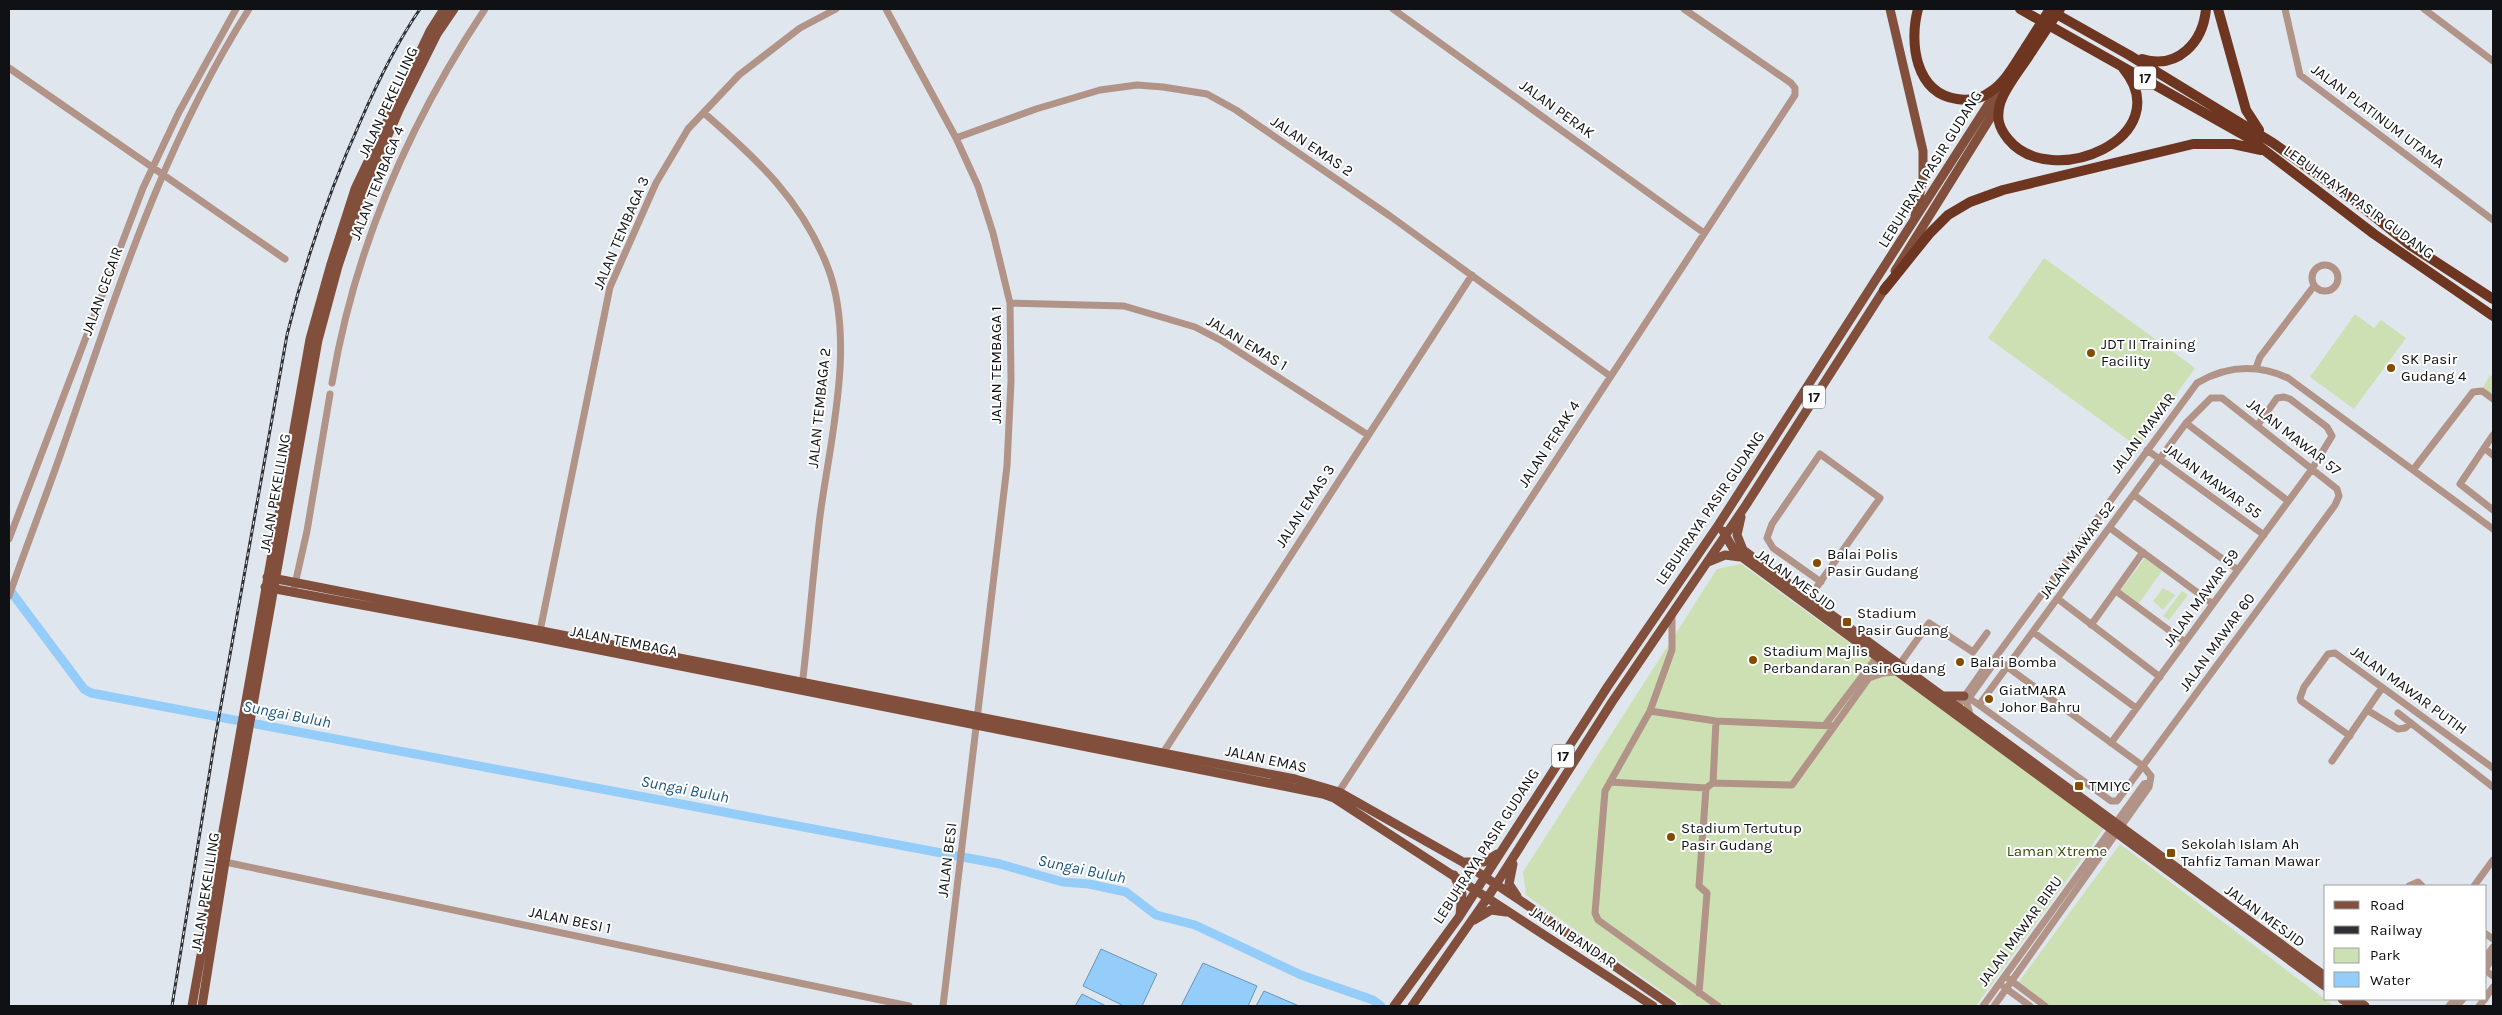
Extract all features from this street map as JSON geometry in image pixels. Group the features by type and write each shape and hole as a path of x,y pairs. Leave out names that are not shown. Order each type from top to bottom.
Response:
{"highway":[{"path":"1918,9 1915,29 1917,60 1925,79 1934,89 1956,99 1973,99 1986,94 2002,83"},
{"name":"LEBUHRAYA PASIR GUDANG","path":"2020,9 2247,137 2374,234 2493,316"},
{"name":"17","path":"2046,9 2129,55"},
{"name":"LEBUHRAYA PASIR GUDANG","path":"2000,102 2050,9"},
{"name":"LEBUHRAYA PASIR GUDANG","path":"2002,83 2060,9"},
{"path":"2129,55 2155,62 2174,59 2184,53 2200,34 2206,9"},
{"path":"2218,9 2246,110 2252,122 2273,143"},
{"name":"LEBUHRAYA PASIR GUDANG","path":"2129,55 2273,143 2359,204 2410,246 2493,299"},
{"path":"2000,102 1998,121 2001,130 2014,147 2030,157 2037,160 2061,160 2096,152 2116,143 2126,134 2136,111 2137,101 2134,82 2120,64"},
{"path":"1884,290 1929,234 1948,215 1970,202 2003,190 2193,144 2233,144 2266,152"}],"main road":[{"name":"JALAN PEKELILING","path":"271,578 310,339 331,264 359,181 426,39 444,9"},
{"name":"JALAN PEKELILING","path":"202,1006 200,987 241,743 269,588 318,340 338,266 362,192 400,108 437,34 454,9"},
{"path":"1890,9 1923,151 1923,179 1913,224"},
{"name":"LEBUHRAYA PASIR GUDANG","path":"1394,1006 1459,917 1608,686 1719,524 2002,83"},
{"name":"LEBUHRAYA PASIR GUDANG","path":"1412,1006 1488,897 1672,614 1746,505 1884,290 2000,102"},
{"path":"1770,444 1775,450 1780,451"},
{"name":"JALAN MESJID","path":"1746,505 1737,527 1739,544 1743,550 1866,649 1881,656"},
{"name":"JALAN MESJID","path":"1719,524 1735,552 1743,558 1807,601 1897,669 2116,828 2324,976"},
{"path":"1707,562 1725,554 1743,558"},
{"name":"JALAN TEMBAGA","path":"271,578 295,581 540,634 977,721"},
{"name":"JALAN TEMBAGA","path":"269,588 540,634"},
{"name":"JALAN MESJID","path":"1897,669 1943,696 1955,710 1971,717 2324,985"},
{"path":"1943,696 1967,697"},
{"name":"JALAN EMAS","path":"977,721 1163,753 1295,779 1336,795 1461,862 1522,901"},
{"name":"JALAN EMAS","path":"977,721 1323,794 1336,795 1477,890"},
{"name":"JALAN PEKELILING","path":"192,1006 200,987 225,862 241,743"},
{"path":"1461,862 1484,862 1492,859 1504,847"},
{"path":"1517,852 1509,884 1522,901"},
{"path":"1454,875 1462,894 1459,917"},
{"name":"JALAN BANDAR","path":"1477,890 1653,1006"},
{"name":"JALAN BANDAR","path":"1522,901 1672,1006"},
{"path":"1470,923 1491,910 1501,910 1513,914"}],"street":[{"name":"JALAN CECAIR","path":"9,539 153,167 179,112 236,9"},
{"name":"JALAN CECAIR","path":"9,596 124,268 162,174 182,128 249,9"},
{"name":"JALAN TEMBAGA 4","path":"332,383 352,292 385,193 434,92 485,9"},
{"name":"JALAN TEMBAGA 3","path":"540,634 610,287 656,183 688,129 740,75 800,28 836,9"},
{"name":"JALAN TEMBAGA 1","path":"886,9 956,138 978,186 993,233 1010,302 1011,381 1007,466 977,721"},
{"name":"JALAN PERAK","path":"1394,9 1704,233"},
{"name":"JALAN PERAK 4","path":"1336,795 1789,106 1796,92 1791,83 1684,9"},
{"name":"JALAN PLATINUM UTAMA","path":"2285,9 2300,75 2493,220"},
{"path":"2424,9 2493,61"},
{"path":"9,68 285,259"},
{"name":"JALAN EMAS 2","path":"956,138 1036,109 1100,90 1154,86 1207,94 1236,110 1390,216 1610,376"},
{"name":"JALAN TEMBAGA 2","path":"704,113 750,154 784,191 818,244 829,270 836,301 839,326 838,383 820,518 802,687"},
{"name":"JALAN EMAS 3","path":"1163,753 1472,275"},
{"path":"2256,368 2260,357 2314,286"},
{"name":"JALAN EMAS 1","path":"1010,302 1124,306 1194,327 1222,341 1368,435"},
{"name":"JALAN MAWAR","path":"1955,710 1967,697 1988,663 1994,659 2197,383 2226,370 2256,368 2288,378 2493,529"},
{"path":"2413,470 2473,392 2477,390 2493,399"},
{"path":"293,592 307,531 330,394"},
{"name":"JALAN MAWAR 59","path":"2111,743 2312,469 2330,441 2331,433 2327,427 2290,399 2284,397 2277,398 2257,426"},
{"name":"JALAN MAWAR 52","path":"1979,705 2186,423 2211,398 2222,398"},
{"name":"JALAN MAWAR 57","path":"2222,398 2337,489 2339,496 2337,502"},
{"path":"2186,423 2288,501"},
{"path":"2493,435 2460,484 2493,510"},
{"path":"2484,448 2493,455"},
{"name":"JALAN MAWAR 55","path":"2147,450 2264,535"},
{"path":"1807,601 1821,582 1880,498 1820,454 1772,524 1767,538 1773,548 1821,582"},
{"path":"2134,495 2238,570"},
{"name":"JALAN MAWAR 60","path":"1979,705 2111,801 2119,799 2337,502"},
{"path":"2110,528 2213,604"},
{"path":"2091,625 2143,552"},
{"path":"2116,591 2185,642"},
{"path":"2058,599 2160,677"},
{"path":"1672,614 1672,650 1650,712 1605,791 1595,916 1718,1006"},
{"path":"1868,679 1897,669 1929,623 1973,652 1987,633"},
{"path":"2032,632 2136,708"},
{"path":"1866,649 1868,669"},
{"name":"JALAN MAWAR PUTIH","path":"2350,736 2301,701 2300,693 2328,654 2332,653 2493,768"},
{"path":"1825,725 1868,669 1881,656"},
{"path":"1610,782 1706,788 1712,783 1792,785 1868,679 1881,656"},
{"path":"1994,659 2143,766 2150,774 2148,782 2144,784 2116,828"},
{"path":"2332,761 2382,688"},
{"path":"1967,697 1979,705"},
{"path":"1967,697 1971,717"},
{"path":"2367,710 2398,730 2405,728 2411,722"},
{"path":"1650,712 1716,721 1834,726"},
{"path":"2398,713 2493,787"},
{"name":"JALAN BESI","path":"943,1006 977,721"},
{"path":"1712,783 1716,721"},
{"path":"2426,734 2433,725"},
{"path":"1699,993 1707,893 1700,886 1706,788"},
{"name":"JALAN MAWAR BIRU","path":"1983,1006 2116,828"},
{"name":"JALAN MAWAR BIRU","path":"1994,1006 2116,828"},
{"path":"2475,885 2493,860"},
{"name":"JALAN BESI 1","path":"225,862 909,1006"},
{"path":"2493,947 2489,962 2493,976"},
{"path":"2005,976 2044,1006"},
{"path":"1999,984 2030,1006"}],"green space":[{"name":"JDT II Training Facility","path":"2044,258 2195,368 2138,447 1988,338"},
{"path":"2355,314 2374,328 2381,320 2406,338 2354,409 2310,377"},
{"path":"2490,375 2493,377 2493,397 2482,389"},
{"path":"2145,558 2162,571 2137,606 2120,591"},
{"name":"Laman Xtreme","path":"1741,564 2104,828 1976,1006 1683,1006 1526,895 1523,872 1717,569"},
{"path":"2163,588 2175,595 2163,610 2153,601"},
{"path":"2182,591 2188,595 2169,620 2163,616"},
{"path":"2120,844 2334,1006 2050,1006 2018,983"}],"water":[{"path":"1101,949 1157,974 1142,1006 1124,1006 1083,986"},
{"path":"1203,963 1257,986 1248,1006 1181,1006"},
{"path":"1264,991 1299,1006 1256,1006"},
{"path":"1082,994 1106,1006 1075,1006"}],"waterway":[{"name":"Sungai Buluh","path":"9,589 84,689 91,693 1000,864 1063,882 1089,884 1126,892 1156,915 1195,925 1301,975 1373,1000 1381,1006"}],"railway":[{"path":"172,1006 215,739 287,335 310,253 339,172 381,77 395,49 420,9"}],"place":[{"name":"JDT II Training Facility","path":"2091,353"},
{"name":"SK Pasir Gudang 4","path":"2391,368"},
{"name":"Balai Polis Pasir Gudang","path":"1817,563"},
{"name":"Stadium Pasir Gudang","path":"1847,622"},
{"name":"Stadium Majlis Perbandaran Pasir Gudang","path":"1753,660"},
{"name":"Balai Bomba","path":"1960,662"},
{"name":"GiatMARA Johor Bahru","path":"1989,699"},
{"name":"TMIYC","path":"2079,786"},
{"name":"Stadium Tertutup Pasir Gudang","path":"1671,837"},
{"name":"Sekolah Islam Ah Tahfiz Taman Mawar","path":"2171,853"}]}
